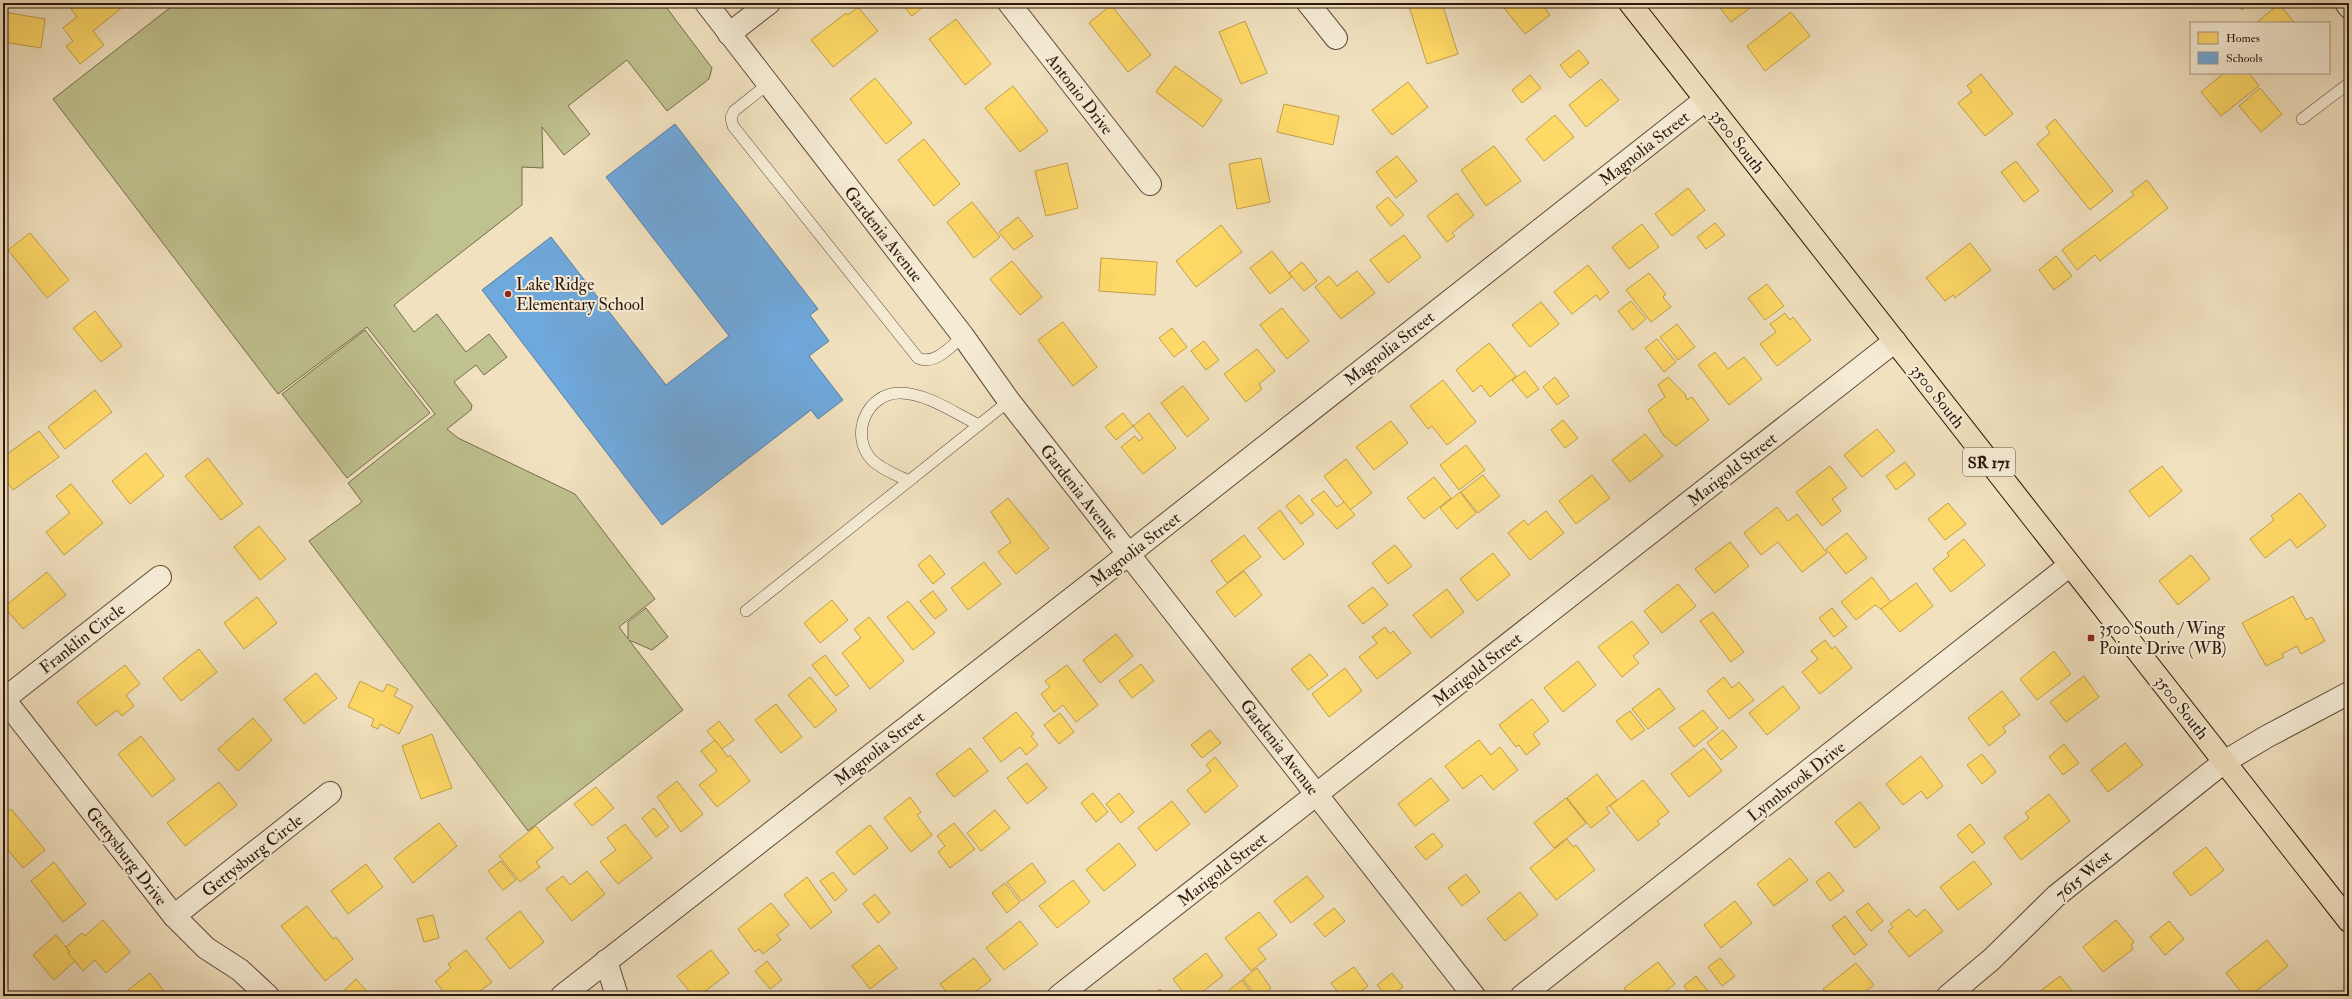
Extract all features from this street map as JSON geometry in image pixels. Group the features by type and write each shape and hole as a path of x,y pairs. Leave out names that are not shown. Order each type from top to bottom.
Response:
{"main road":[{"name":"3500 South","path":"1630,3 2349,921"}],"street":[{"name":"Gardenia Avenue","path":"706,3 963,336 1009,401 1474,996"},
{"path":"729,34 769,3"},
{"name":"Antonio Drive","path":"1009,3 1150,184"},
{"path":"1308,3 1336,38"},
{"path":"2346,3 2349,7"},
{"name":"Magnolia Street","path":"562,996 1128,554 1705,100"},
{"name":"Marigold Street","path":"1059,996 1895,341"},
{"name":"Lynnbrook Drive","path":"1522,996 2070,565"},
{"name":"Franklin Circle","path":"4,699 160,577"},
{"name":"7615 West","path":"1948,996 1992,959 2056,896 2224,762 2266,736 2349,693"},
{"name":"Gettysburg Drive","path":"4,699 174,916 206,948 240,970 268,996"},
{"name":"Gettysburg Circle","path":"174,916 330,793"},
{"path":"606,961 617,996"}],"lane":[{"path":"2302,119 2349,83"},
{"path":"768,84 734,111 731,118 733,126 918,358 925,362 933,360 963,336"},
{"path":"909,481 879,466 866,452 862,442 861,433 864,418 872,405 880,398 900,392 910,394 928,400 979,425"},
{"path":"746,611 1009,401"}],"green space":[{"path":"176,3 663,3 712,68 709,79 667,111 627,60 568,106 590,134 564,155 542,127 543,168 522,167 522,205 394,305 414,332 437,314 466,352 489,334 507,357 484,375 476,365 454,382 472,405 471,410 447,429 458,438 575,494 655,599 619,627 628,639 628,622 646,608 668,637 652,650 629,640 683,710 528,831 309,541 362,502 348,483 435,414 367,327 278,394 53,99"},
{"path":"365,330 430,413 347,478 282,394"}],"building: Homes":[{"path":"79,3 124,3 125,5 93,31 104,45 80,64 66,46 73,41 63,28 77,17 71,9"},
{"path":"901,3 928,3 912,16"},
{"path":"1419,3 1442,3 1458,54 1427,64 1409,6"},
{"path":"1500,3 1541,3 1550,15 1525,34"},
{"path":"1716,3 1751,3 1753,6 1731,22"},
{"path":"2237,3 2250,3 2242,10"},
{"path":"2279,4 2294,22 2257,22"},
{"path":"1111,5 1151,55 1128,72 1089,23"},
{"path":"858,7 878,31 833,67 811,40 846,13 848,15"},
{"path":"4,12 45,19 41,48 3,42"},
{"path":"1791,12 1810,36 1765,71 1747,46"},
{"path":"956,19 991,64 965,85 929,39"},
{"path":"1245,21 1267,73 1241,84 1219,32"},
{"path":"1579,50 1589,63 1570,78 1560,65"},
{"path":"1175,66 1222,100 1203,127 1156,92"},
{"path":"1981,74 2013,114 1985,136 1958,103 1972,92 1967,86"},
{"path":"2223,74 2250,74 2259,86 2221,116 2201,92"},
{"path":"1530,75 1541,88 1522,103 1512,90"},
{"path":"875,78 912,123 886,144 850,99"},
{"path":"1601,79 1619,100 1586,127 1569,105"},
{"path":"1408,82 1428,107 1392,135 1372,110"},
{"path":"1013,86 1048,131 1020,152 985,108"},
{"path":"2260,88 2282,114 2261,132 2239,106"},
{"path":"1284,104 1339,116 1333,145 1277,132"},
{"path":"1555,115 1574,137 1544,161 1526,139"},
{"path":"2055,119 2113,191 2090,210 2037,144 2050,133 2046,127"},
{"path":"924,139 960,184 934,206 898,160"},
{"path":"1494,146 1521,181 1486,206 1461,170"},
{"path":"1397,156 1417,181 1396,198 1376,172"},
{"path":"1261,158 1270,202 1237,209 1229,164"},
{"path":"2016,161 2039,191 2024,202 2001,172"},
{"path":"1067,163 1078,208 1046,216 1035,171"},
{"path":"2147,180 2168,208 2100,261 2095,255 2077,270 2062,250 2134,195 2131,192"},
{"path":"1688,188 1705,210 1672,236 1655,214"},
{"path":"1457,193 1474,215 1452,233 1455,236 1447,242 1427,216"},
{"path":"1388,197 1404,215 1391,226 1376,207"},
{"path":"972,202 1000,237 974,258 947,222"},
{"path":"1018,217 1033,236 1014,250 999,232"},
{"path":"1715,223 1725,235 1706,249 1697,237"},
{"path":"1642,224 1659,247 1629,269 1612,247"},
{"path":"1221,225 1242,252 1196,287 1176,261"},
{"path":"30,233 69,280 47,298 8,250"},
{"path":"1404,235 1421,257 1388,283 1370,260"},
{"path":"1970,243 1991,270 1955,298 1953,295 1945,301 1926,278"},
{"path":"1272,251 1292,277 1270,294 1250,268"},
{"path":"2056,256 2072,276 2054,290 2039,270"},
{"path":"1101,258 1157,262 1155,295 1099,291"},
{"path":"1012,261 1042,297 1020,315 990,279"},
{"path":"1302,262 1317,281 1304,291 1289,273"},
{"path":"1588,265 1609,292 1600,300 1596,295 1572,314 1554,292"},
{"path":"1357,271 1375,293 1341,319 1315,287 1329,276 1337,286"},
{"path":"1649,273 1666,294 1663,297 1671,307 1651,322 1626,290"},
{"path":"1767,284 1784,306 1765,320 1748,298"},
{"path":"1631,301 1646,319 1633,330 1618,311"},
{"path":"1541,302 1559,324 1530,347 1512,325"},
{"path":"1282,308 1309,341 1287,359 1260,325"},
{"path":"95,311 122,346 101,362 73,328"},
{"path":"1785,313 1790,320 1793,317 1811,340 1777,366 1760,344 1776,332 1770,324"},
{"path":"1063,322 1097,367 1073,386 1038,340"},
{"path":"1677,324 1695,347 1678,360 1660,337"},
{"path":"1172,328 1187,347 1174,357 1159,338"},
{"path":"1657,339 1676,362 1664,372 1645,348"},
{"path":"1204,341 1219,360 1206,370 1191,351"},
{"path":"1489,343 1516,376 1490,397 1481,385 1473,392 1456,370"},
{"path":"1257,349 1275,371 1259,384 1262,389 1246,402 1224,374"},
{"path":"1715,352 1728,369 1744,357 1762,379 1729,405 1698,365"},
{"path":"1525,371 1539,389 1527,398 1512,380"},
{"path":"1555,377 1569,396 1557,405 1543,387"},
{"path":"1668,377 1685,394 1687,400 1692,397 1709,420 1676,446 1664,436 1648,410 1665,397 1658,385"},
{"path":"1443,380 1476,422 1447,445 1432,426 1428,429 1410,406"},
{"path":"1183,386 1209,419 1187,437 1161,403"},
{"path":"95,390 112,412 65,449 48,427"},
{"path":"1123,413 1133,426 1116,440 1105,427"},
{"path":"1149,413 1176,448 1143,474 1121,447 1135,436 1139,441 1143,438 1133,426"},
{"path":"1563,420 1578,438 1565,448 1551,430"},
{"path":"1391,421 1408,443 1374,470 1356,447"},
{"path":"1877,429 1895,451 1862,477 1844,455"},
{"path":"39,431 59,457 13,490 3,476 3,457"},
{"path":"1645,434 1663,456 1630,482 1612,460"},
{"path":"1466,445 1485,470 1459,490 1440,465"},
{"path":"146,453 164,476 130,504 112,481"},
{"path":"208,458 243,504 221,520 185,476"},
{"path":"1346,459 1372,493 1350,510 1324,476"},
{"path":"1905,462 1915,475 1896,490 1886,476"},
{"path":"1830,466 1847,488 1832,499 1841,511 1822,526 1796,492"},
{"path":"2162,466 2182,491 2149,517 2129,491"},
{"path":"1483,475 1500,496 1478,513 1461,492"},
{"path":"1592,475 1610,498 1576,524 1559,501"},
{"path":"1434,477 1451,498 1424,519 1407,498"},
{"path":"71,484 103,523 64,555 46,532 70,513 56,496"},
{"path":"1324,491 1337,507 1344,502 1355,515 1337,529 1311,500"},
{"path":"1460,492 1476,513 1457,529 1440,508"},
{"path":"2300,493 2326,526 2297,548 2290,539 2265,558 2250,539 2274,520 2271,516"},
{"path":"1299,495 1314,514 1301,524 1286,506"},
{"path":"1008,498 1049,548 1016,574 998,552 1011,542 991,512"},
{"path":"1948,503 1966,524 1945,540 1928,519"},
{"path":"1777,507 1788,521 1797,514 1827,553 1802,572 1778,542 1761,555 1744,533"},
{"path":"1280,510 1304,544 1284,560 1258,528"},
{"path":"1546,511 1564,533 1530,560 1508,533 1524,520 1528,525"},
{"path":"259,526 286,559 260,580 234,547"},
{"path":"1847,533 1867,558 1846,574 1826,549"},
{"path":"1244,535 1261,557 1227,583 1211,561"},
{"path":"1964,539 1985,565 1951,592 1933,569 1949,556 1947,553"},
{"path":"1730,542 1749,566 1715,593 1695,569"},
{"path":"1395,545 1412,566 1388,584 1372,563"},
{"path":"1493,553 1510,575 1477,601 1460,579"},
{"path":"930,555 945,574 933,584 918,565"},
{"path":"2191,555 2210,579 2178,605 2159,581"},
{"path":"984,562 1001,584 968,610 951,588"},
{"path":"1244,571 1262,595 1235,617 1216,592"},
{"path":"47,572 66,595 23,629 4,607"},
{"path":"1872,577 1891,602 1881,609 1875,605 1856,620 1841,602"},
{"path":"1916,583 1933,606 1900,632 1881,609"},
{"path":"1678,584 1696,606 1662,633 1644,611"},
{"path":"1373,587 1388,605 1363,624 1348,606"},
{"path":"1447,589 1464,612 1431,638 1413,615"},
{"path":"933,591 947,610 935,619 920,601"},
{"path":"2293,596 2306,620 2312,617 2325,641 2301,654 2297,646 2282,654 2284,657 2266,666 2242,623"},
{"path":"257,597 277,623 244,649 224,623"},
{"path":"832,600 848,620 820,643 804,623"},
{"path":"908,601 935,633 913,650 887,617"},
{"path":"1832,608 1847,627 1834,637 1819,618"},
{"path":"1713,612 1744,652 1731,662 1700,621"},
{"path":"869,617 904,661 870,689 842,653 861,638 854,629"},
{"path":"1632,621 1649,643 1633,656 1639,663 1622,677 1598,647"},
{"path":"1385,627 1390,634 1393,631 1411,653 1377,679 1359,657 1377,643 1372,637"},
{"path":"1116,634 1133,656 1100,683 1083,660"},
{"path":"1825,640 1832,649 1835,646 1852,668 1820,694 1802,672 1818,659 1811,651"},
{"path":"199,649 217,672 181,701 163,678"},
{"path":"2054,651 2071,674 2037,700 2020,679"},
{"path":"1310,654 1328,675 1308,690 1291,669"},
{"path":"825,655 849,686 836,696 812,665"},
{"path":"1578,661 1596,685 1563,712 1544,688"},
{"path":"1141,664 1154,681 1132,698 1119,681"},
{"path":"125,665 140,684 126,695 134,706 122,716 117,710 96,726 77,702"},
{"path":"1067,665 1098,705 1076,722 1063,705 1054,712 1041,694 1050,687 1045,681"},
{"path":"1345,668 1362,691 1329,717 1312,694"},
{"path":"316,673 337,698 304,724 284,699"},
{"path":"2084,676 2099,697 2066,722 2050,702"},
{"path":"810,677 837,710 815,728 788,695"},
{"path":"1724,677 1732,688 1739,682 1754,700 1729,719 1707,691"},
{"path":"360,681 383,692 387,684 398,689 394,696 413,706 399,734 380,724 378,729 371,726 374,719 348,707"},
{"path":"1783,686 1800,708 1767,735 1749,713"},
{"path":"1659,688 1675,709 1648,729 1632,709"},
{"path":"2002,691 2020,715 2003,727 2006,732 1989,746 1968,718"},
{"path":"1532,699 1549,721 1533,734 1540,744 1526,755 1519,745 1516,747 1499,725"},
{"path":"776,704 802,737 781,753 755,720"},
{"path":"1703,710 1718,728 1694,747 1679,728"},
{"path":"1630,711 1645,730 1631,740 1616,721"},
{"path":"1016,712 1034,734 1031,736 1038,745 1026,755 1020,747 1001,762 983,738"},
{"path":"1060,713 1074,732 1059,744 1044,725"},
{"path":"253,718 272,740 238,771 218,749"},
{"path":"719,721 734,740 722,749 707,731"},
{"path":"1210,730 1221,743 1202,758 1191,745"},
{"path":"1723,730 1737,747 1721,760 1707,743"},
{"path":"432,734 452,788 421,799 402,746"},
{"path":"141,736 175,779 152,797 118,754"},
{"path":"715,740 728,757 730,755 750,781 717,807 699,785 717,771 701,751"},
{"path":"1479,740 1491,755 1500,747 1518,770 1493,790 1481,775 1463,789 1445,766"},
{"path":"2125,743 2143,765 2108,792 2091,770"},
{"path":"2064,744 2079,763 2063,775 2049,757"},
{"path":"970,748 988,771 954,797 936,774"},
{"path":"1704,748 1722,771 1689,797 1671,774"},
{"path":"1982,754 1996,772 1982,784 1967,765"},
{"path":"1921,756 1943,786 1927,799 1921,791 1903,805 1886,784"},
{"path":"1215,757 1238,786 1205,813 1187,790 1211,771 1206,765"},
{"path":"1027,763 1047,788 1027,804 1007,778"},
{"path":"1597,774 1617,800 1606,808 1610,813 1591,828 1567,798"},
{"path":"1431,778 1449,800 1415,826 1398,804"},
{"path":"1643,780 1669,812 1657,821 1660,824 1638,841 1610,806"},
{"path":"677,781 703,814 681,832 657,797"},
{"path":"219,782 237,805 185,846 167,823"},
{"path":"596,787 614,808 592,826 574,804"},
{"path":"1093,793 1108,812 1096,822 1081,803"},
{"path":"1119,793 1134,812 1121,823 1106,804"},
{"path":"2049,794 2070,821 2021,860 2004,837 2029,818 2025,813"},
{"path":"910,797 921,812 917,815 932,835 911,852 884,818"},
{"path":"1566,798 1586,823 1554,848 1534,823"},
{"path":"1172,801 1190,824 1156,851 1138,828"},
{"path":"1860,802 1880,828 1855,848 1835,822"},
{"path":"654,808 669,827 656,837 642,818"},
{"path":"11,809 45,850 23,868 3,844 3,815"},
{"path":"995,810 1010,828 981,851 967,833"},
{"path":"439,823 457,846 413,883 394,858"},
{"path":"954,823 975,849 950,868 938,852 945,846 937,836"},
{"path":"625,824 652,858 618,884 600,862 616,850 607,838"},
{"path":"1970,824 1985,843 1972,853 1957,835"},
{"path":"870,825 888,848 854,875 836,852"},
{"path":"536,826 553,848 536,862 540,867 520,882 499,856"},
{"path":"1433,833 1443,846 1426,860 1415,847"},
{"path":"1567,839 1573,847 1576,845 1595,870 1556,900 1530,868"},
{"path":"1119,843 1136,865 1104,891 1086,870"},
{"path":"2206,847 2224,870 2191,896 2173,873"},
{"path":"1790,858 1808,880 1774,906 1757,884"},
{"path":"501,861 516,880 503,890 488,871"},
{"path":"1974,861 1992,884 1958,910 1940,887"},
{"path":"54,862 86,904 63,922 31,881"},
{"path":"1032,863 1046,882 1022,901 1007,882"},
{"path":"366,864 383,887 348,914 331,891"},
{"path":"587,871 605,894 572,921 546,889 563,876 570,885"},
{"path":"833,872 847,890 835,901 820,881"},
{"path":"1829,872 1844,891 1830,901 1816,882"},
{"path":"1466,874 1480,892 1462,906 1448,888"},
{"path":"1307,876 1324,897 1291,923 1274,901"},
{"path":"807,877 832,912 811,929 784,895"},
{"path":"1073,880 1090,902 1057,928 1039,906"},
{"path":"1005,883 1020,902 1007,913 992,893"},
{"path":"1520,892 1538,915 1505,941 1487,919"},
{"path":"875,894 890,913 878,923 863,904"},
{"path":"1735,901 1752,923 1721,948 1704,925"},
{"path":"771,903 789,925 777,935 781,940 763,954 759,949 755,952 738,929"},
{"path":"1868,903 1883,921 1871,931 1856,912"},
{"path":"307,906 333,939 336,937 353,959 325,981 281,926"},
{"path":"1334,908 1345,921 1325,937 1314,924"},
{"path":"1909,909 1916,917 1925,909 1943,931 1909,957 1888,931 1893,927 1890,924"},
{"path":"520,911 544,942 510,969 486,938"},
{"path":"1259,912 1277,935 1258,949 1266,959 1251,971 1225,938"},
{"path":"433,915 439,938 424,942 417,919"},
{"path":"1845,916 1867,945 1854,955 1832,926"},
{"path":"103,920 130,952 106,973 95,960 83,971 68,953 70,952 66,947 82,933 85,936"},
{"path":"2116,920 2134,942 2131,945 2133,949 2103,972 2083,947"},
{"path":"1020,921 1038,944 1004,970 986,948"},
{"path":"2169,921 2184,939 2165,955 2150,937"},
{"path":"56,935 70,952 68,953 75,961 54,980 33,955"},
{"path":"2267,940 2288,966 2250,996 2244,996 2226,973"},
{"path":"879,945 897,968 870,989 852,966"},
{"path":"466,950 492,982 474,996 447,996 435,981 451,968 448,964"},
{"path":"711,950 729,973 699,996 693,996 677,976"},
{"path":"1206,953 1223,976 1197,996 1186,996 1173,979"},
{"path":"974,958 991,980 970,996 950,996 940,984"},
{"path":"1720,958 1735,976 1722,986 1708,967"},
{"path":"767,961 782,980 770,989 755,971"},
{"path":"1658,962 1675,984 1659,996 1630,996 1624,988"},
{"path":"1856,963 1874,985 1860,996 1828,996 1823,989"},
{"path":"1354,967 1368,986 1354,996 1341,996 1331,983"},
{"path":"1257,968 1271,988 1261,996 1256,996 1243,979"},
{"path":"150,973 168,996 132,996 128,990"},
{"path":"1392,973 1403,987 1397,991 1402,996 1386,996 1377,985"},
{"path":"1696,976 1711,995 1692,996 1684,986"},
{"path":"2060,976 2076,996 2034,996"},
{"path":"356,979 371,996 338,996"},
{"path":"1242,980 1253,996 1233,996 1229,990"},
{"path":"1160,989 1166,996 1151,996"}],"building: Schools":[{"path":"675,124 818,309 810,315 829,341 809,356 843,400 818,419 811,410 662,525 482,290 551,237 666,385 729,336 606,177"}],"place":[{"name":"Lake Ridge Elementary School","path":"508,294"},
{"name":"3500 South / Wing Pointe Drive (WB)","path":"2091,638"}]}
